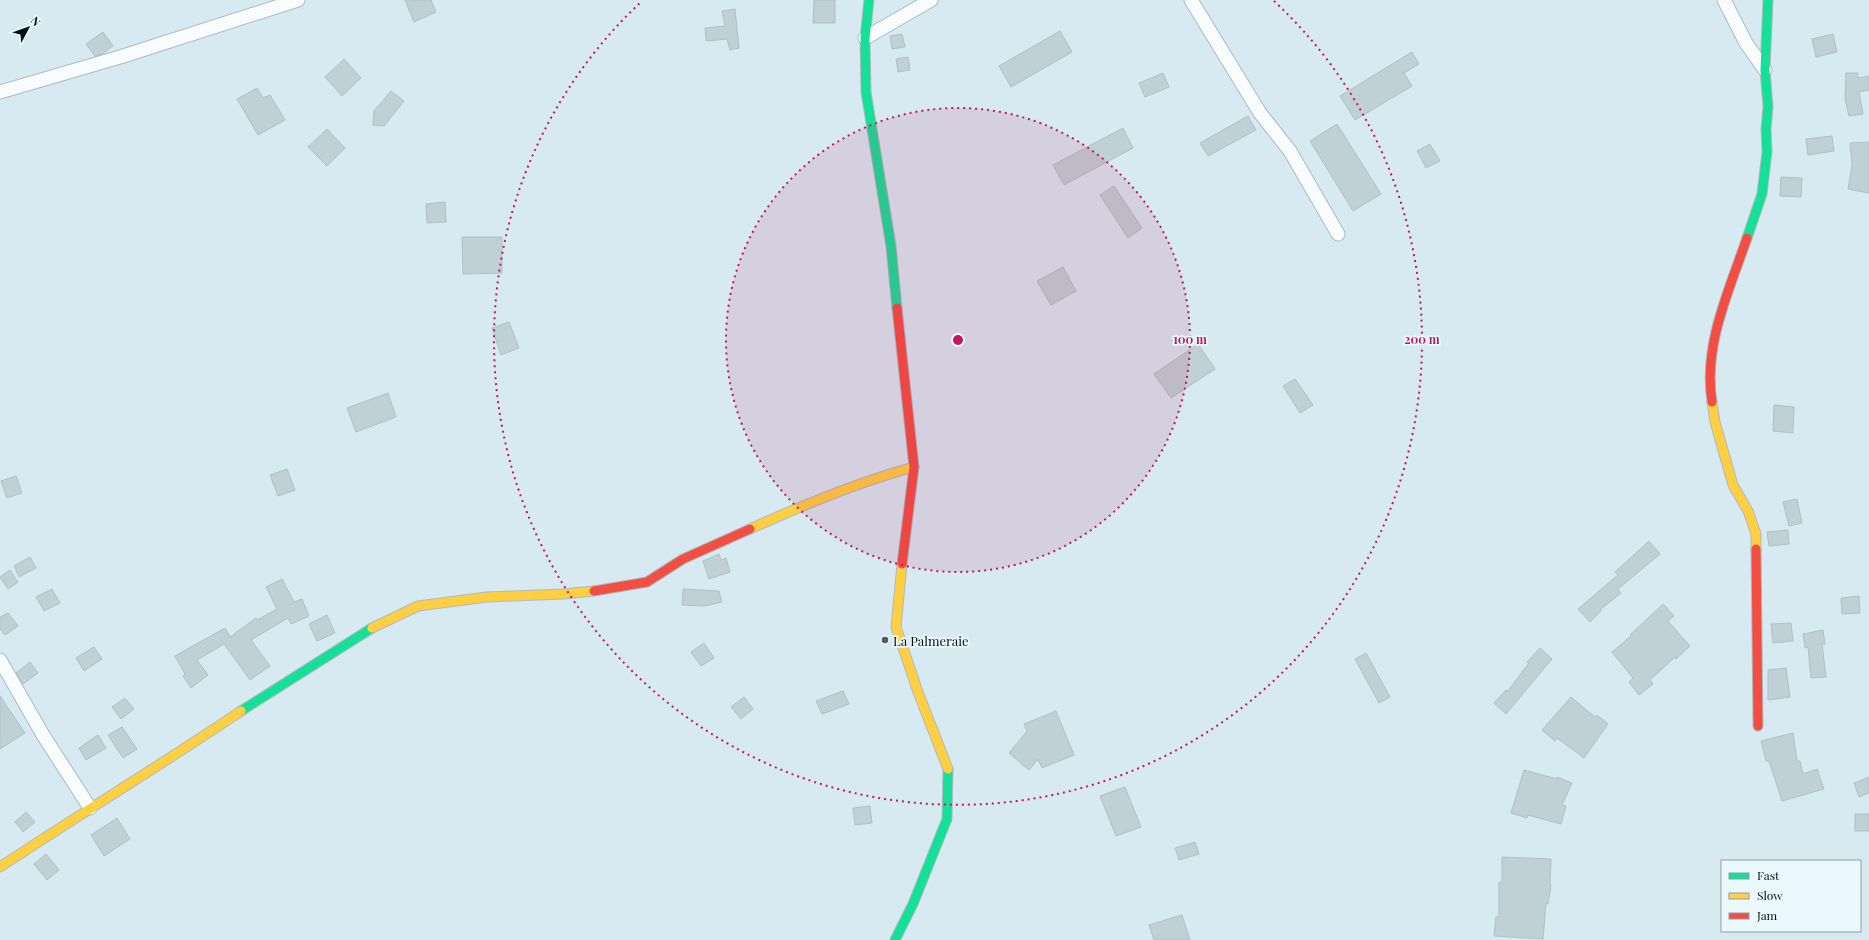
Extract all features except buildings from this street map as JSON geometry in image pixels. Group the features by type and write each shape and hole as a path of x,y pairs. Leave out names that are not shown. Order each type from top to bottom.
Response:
{"street":[{"path":"0,92 120,57 271,3 298,0"},
{"path":"869,0 865,38 866,92 891,246 914,467 900,578 896,627 918,692 948,770 947,819 913,904 895,940"},
{"path":"865,38 931,0"},
{"path":"1191,0 1260,113 1290,151 1338,234"},
{"path":"1724,0 1746,43 1765,70"},
{"path":"1758,726 1756,534 1748,510 1733,485 1715,422 1709,382 1714,336 1762,194 1767,152 1766,129 1768,107 1765,70 1768,0"},
{"path":"0,867 90,808 123,789 150,769 180,752 278,686 371,628 418,606 487,597 562,594 610,589 647,582 689,556 788,512 881,476 914,467"},
{"path":"0,660 43,735 90,808"}],"traffic: fast":[{"path":"869,0 865,38 866,92 891,246 897,308"},
{"path":"1747,238 1762,194 1767,152 1766,129 1768,107 1765,70 1768,0"},
{"path":"241,711 372,628"},
{"path":"895,940 913,904 947,819 948,769"}],"traffic: slow":[{"path":"1712,402 1715,422 1733,485 1748,511 1756,534 1756,549"},
{"path":"750,529 831,495 914,467"},
{"path":"902,564 896,627 918,692 948,769"},
{"path":"372,628 418,606 487,597 563,594 594,591"},
{"path":"0,867 241,711"}],"traffic: jam":[{"path":"1712,402 1710,381 1714,339 1719,318 1747,238"},
{"path":"897,308 914,467 902,564"},
{"path":"594,591 647,582 683,559 750,529"},
{"path":"1756,549 1758,726"}],"place":[{"name":"La Palmeraie","path":"885,640"}]}
